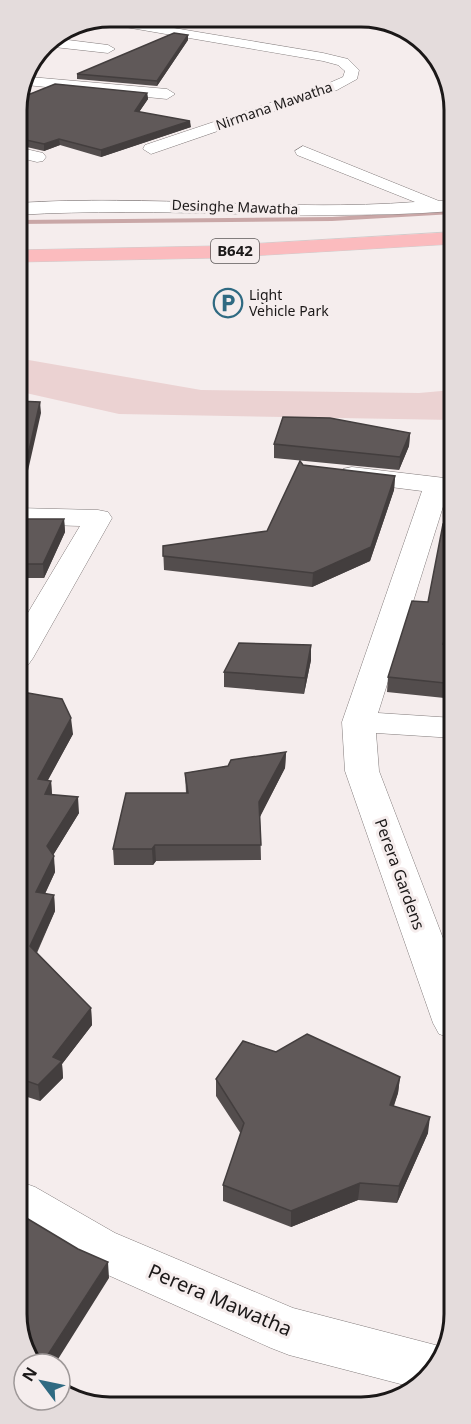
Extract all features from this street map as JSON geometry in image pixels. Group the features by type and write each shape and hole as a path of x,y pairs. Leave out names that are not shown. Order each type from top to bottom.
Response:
{"main road":[{"name":"B642","path":"27,244 213,241 444,228"},
{"name":"B642","path":"27,256 215,252 444,239"}],"street":[{"name":"Nirmana Mawatha","path":"143,27 323,57 343,62 352,70 350,79 332,87 151,149"},
{"path":"61,44 108,49"},
{"path":"32,81 167,94"},
{"path":"303,151 444,205"},
{"path":"27,154 37,157"},
{"name":"Desinghe Mawatha","path":"27,208 109,203 292,209 444,206"},
{"name":"Perera Gardens","path":"323,471 444,486"},
{"name":"Perera Gardens","path":"444,489 359,722 362,771 444,996"},
{"path":"27,516 98,518 27,641"},
{"path":"359,722 444,727"},
{"name":"Perera Mawatha","path":"27,1206 98,1248 289,1331 425,1366"}],"shaded area":[{"path":"27,360 201,390 419,393 444,391 444,420 119,414 27,393"}],"building":[{"path":"174,33 188,35 157,81 77,74"},
{"path":"55,84 147,93 135,111 190,121 101,150 59,139 44,144 27,140 29,94"},
{"path":"27,401 40,402 27,459"},
{"path":"283,417 330,418 410,433 400,457 274,444"},
{"path":"300,461 303,465 395,476 371,547 313,573 163,556 163,546 267,531"},
{"path":"27,519 64,519 43,564 27,564"},
{"path":"444,524 444,683 388,677 412,601 428,602"},
{"path":"239,643 311,645 305,678 224,672"},
{"path":"27,695 62,699 71,718 38,779 51,781 45,794 78,797 47,846 54,856 36,892 54,895 30,946 91,1008 53,1057 62,1061 38,1085 27,1081"},
{"path":"286,752 259,802 261,845 155,845 152,849 113,849 126,793 188,793 185,773 228,766 231,760"},
{"path":"307,1034 400,1077 390,1105 430,1117 399,1186 360,1183 291,1211 223,1185 244,1123 216,1079 243,1041 276,1052"},
{"path":"27,1218 78,1249 108,1262 50,1352 37,1352 31,1340 27,1314"}],"waterway":[{"path":"27,222 332,219 444,213"}],"place":[{"name":"Light Vehicle Park","path":"228,303"}]}
